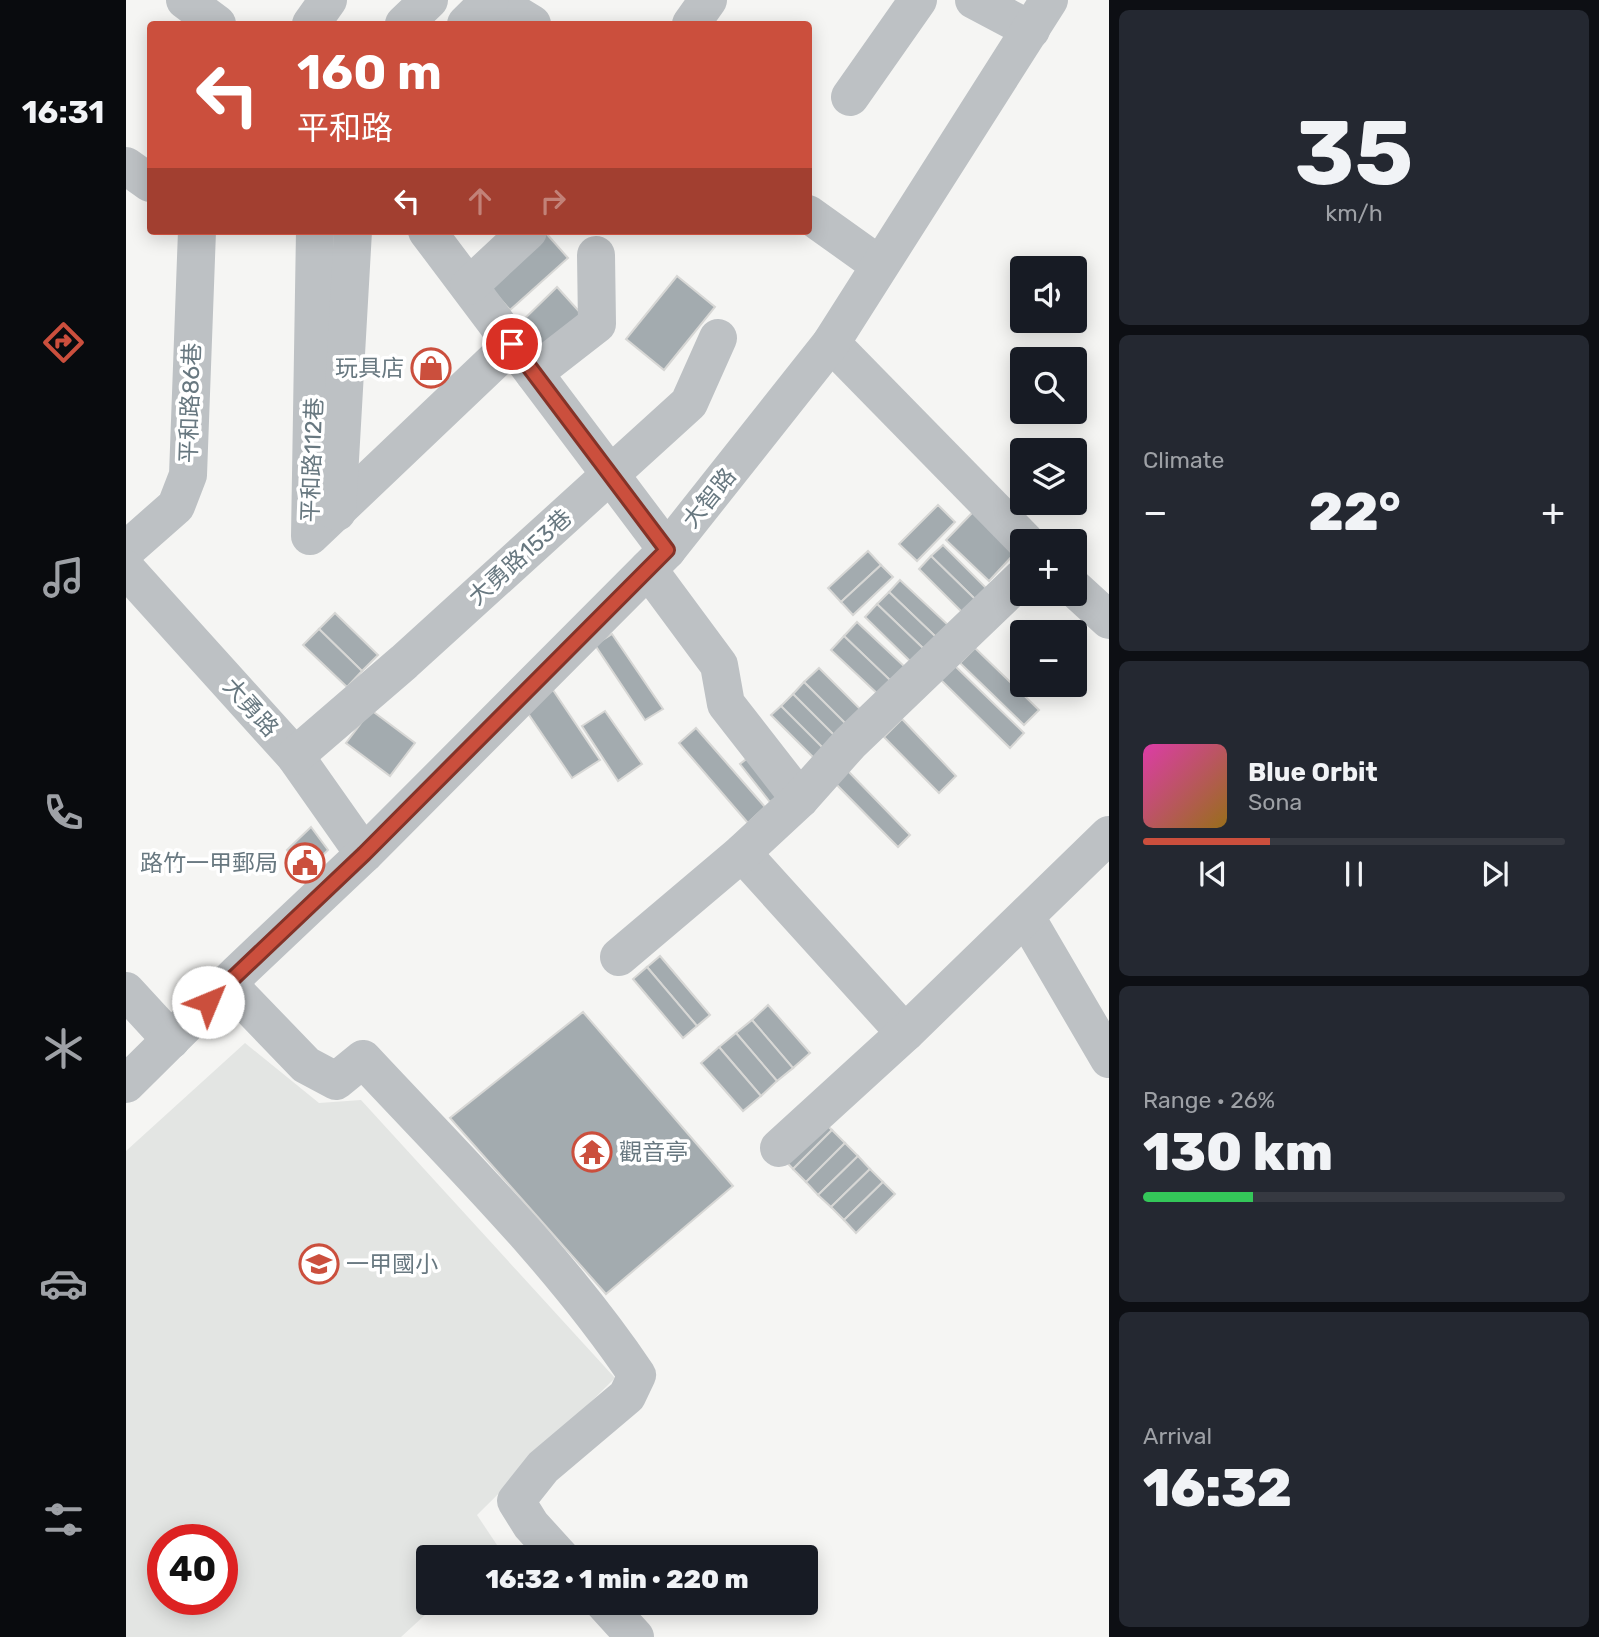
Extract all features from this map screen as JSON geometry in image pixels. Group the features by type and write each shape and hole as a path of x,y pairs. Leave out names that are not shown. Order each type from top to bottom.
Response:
{"street":[{"path":"185,0 213,21"},
{"path":"314,21 328,0"},
{"path":"407,21 429,0"},
{"path":"693,21 708,0"},
{"path":"850,97 918,0"},
{"path":"974,0 1040,15"},
{"path":"474,21 511,8"},
{"name":"大智路","path":"126,1084 227,983 364,854 658,559 831,343 878,264 1040,15"},
{"path":"126,166 147,181"},
{"path":"812,217 878,264"},
{"name":"平和路86巷","path":"126,551 176,506 188,475 197,235"},
{"name":"平和路112巷","path":"315,235 310,536 523,358 597,324 596,255"},
{"path":"337,512 353,235"},
{"path":"430,235 611,473 719,665 726,704 800,799"},
{"path":"468,286 524,235"},
{"name":"大勇路153巷","path":"295,756 404,662 689,403 718,338"},
{"path":"831,343 1013,529"},
{"name":"大勇路","path":"126,569 295,756 364,854"},
{"path":"619,957 742,853 800,799 850,743 1010,590"},
{"path":"1087,600 1109,620"},
{"path":"779,1148 905,1033 1109,835"},
{"path":"742,853 905,1033"},
{"path":"1026,917 1109,1059"},
{"path":"227,983 306,1065 336,1081 363,1059 522,1228 602,1324 637,1375 627,1396 542,1467 516,1500 530,1525 549,1545"},
{"path":"126,991 170,1040"},
{"path":"615,1615 635,1637"}],"shaded area":[{"name":"一甲國小","path":"245,1043 319,1103 361,1100 615,1378 477,1515 497,1545 416,1545 416,1615 425,1615 401,1637 126,1637 126,1151"}],"building":[{"path":"542,235 548,235 568,258 510,310 488,285"},
{"path":"677,276 715,307 664,370 626,339"},
{"path":"557,287 585,318 543,358 515,328"},
{"path":"938,505 955,522 917,561 899,544"},
{"path":"973,512 1010,548 1010,558 989,581 946,540"},
{"path":"943,545 987,589 976,600 931,556"},
{"path":"868,551 881,565 841,602 828,588"},
{"path":"931,556 976,600 963,613 919,569"},
{"path":"881,565 893,577 853,615 841,602"},
{"path":"900,580 948,625 936,637 889,592"},
{"path":"889,592 936,637 925,650 877,604"},
{"path":"877,604 925,650 912,663 865,617"},
{"path":"335,613 378,655 362,671 319,629"},
{"path":"857,622 907,669 893,683 844,636"},
{"path":"319,629 362,671 347,687 303,645"},
{"path":"612,634 663,709 645,720 595,645"},
{"path":"844,636 893,683 881,697 831,650"},
{"path":"975,648 1010,682 1010,697 1026,697 1039,710 1024,725 960,663"},
{"path":"954,665 1024,733 1010,748 940,679"},
{"path":"819,668 864,713 850,728 804,682"},
{"path":"804,682 850,728 838,739 793,694"},
{"path":"553,690 600,760 572,778 525,709"},
{"path":"793,694 838,739 826,751 781,706"},
{"path":"781,706 826,751 817,761 771,715"},
{"path":"371,710 415,743 390,776 346,743"},
{"path":"605,711 642,764 618,781 582,726"},
{"path":"902,719 956,776 939,793 884,737"},
{"path":"696,728 765,807 748,823 679,743"},
{"path":"754,753 785,791 770,802 740,764"},
{"path":"847,770 910,835 898,847 834,782"},
{"name":"路竹一甲郵局","path":"311,827 328,850 303,875 287,850"},
{"path":"660,956 710,1015 697,1026 647,967"},
{"path":"647,967 697,1026 683,1038 633,979"},
{"path":"768,1005 810,1053 793,1068 752,1020"},
{"name":"觀音亭","path":"583,1012 733,1186 606,1294 450,1118"},
{"path":"752,1020 793,1068 777,1081 736,1033"},
{"path":"736,1033 777,1081 761,1096 719,1047"},
{"path":"719,1047 761,1096 743,1111 701,1063"},
{"path":"819,1118 832,1130 793,1169 781,1156"},
{"path":"832,1130 845,1143 806,1182 793,1169"},
{"path":"845,1143 858,1156 818,1195 806,1182"},
{"path":"858,1156 870,1169 831,1207 818,1195"},
{"path":"870,1169 883,1182 844,1220 831,1207"},
{"path":"883,1182 895,1194 856,1233 844,1220"}],"place":[{"name":"玩具店","path":"431,368"},
{"name":"路竹一甲郵局","path":"305,863"},
{"name":"觀音亭","path":"592,1152"},
{"name":"一甲國小","path":"319,1264"}],"route":[{"path":"208,1002 412,807 667,550 512,344"}]}
